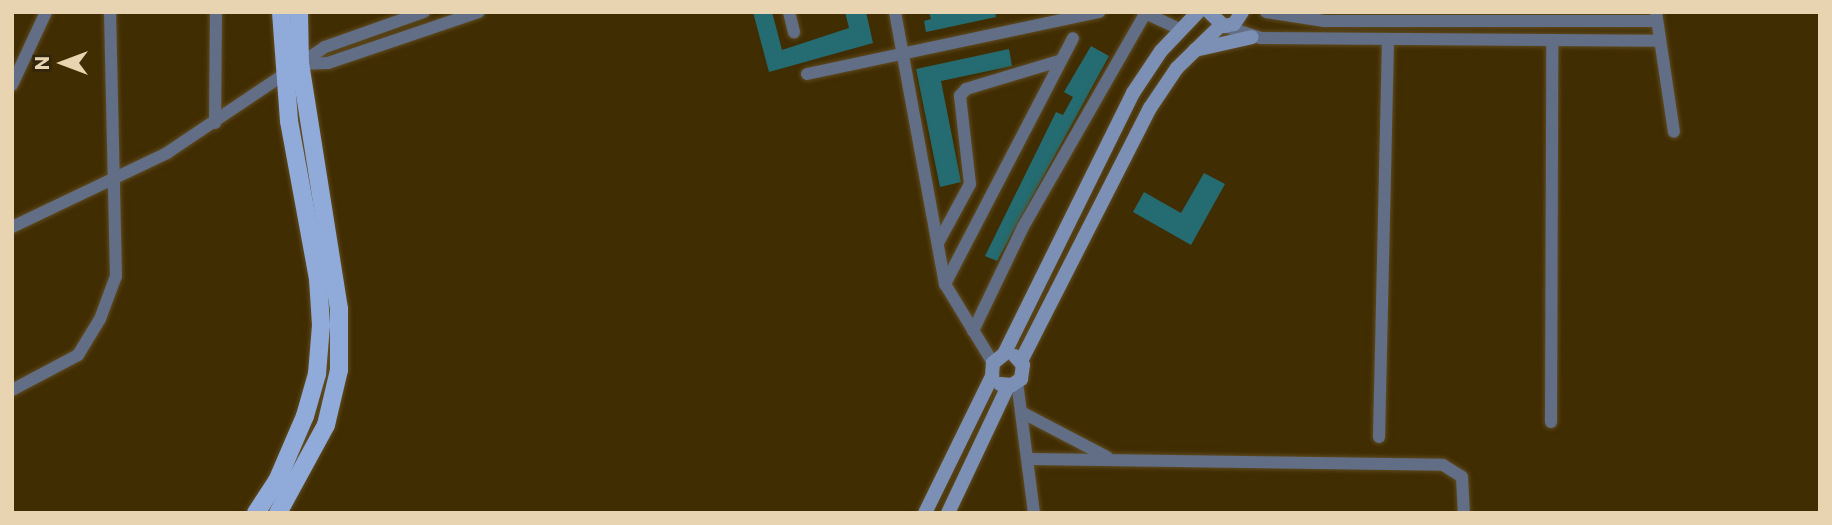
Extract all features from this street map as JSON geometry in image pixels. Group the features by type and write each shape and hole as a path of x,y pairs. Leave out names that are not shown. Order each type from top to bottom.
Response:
{"main road":[{"path":"256,513 277,481 305,416 317,374 321,325 318,279 284,76 281,12"},
{"path":"278,513 326,425 340,370 333,259 300,64 299,12"},
{"path":"925,513 996,364 1133,93 1179,29 1198,12"},
{"path":"1209,12 1223,26"},
{"path":"948,513 1013,384 1023,370 1021,361 1150,108 1193,50 1223,26 1234,24 1242,12"},
{"path":"1193,50 1252,37"},
{"path":"996,364 1021,361"},
{"path":"996,364 1013,384"}],"street":[{"path":"14,76 46,12"},
{"path":"12,390 78,355 100,319 117,276 111,177 110,12"},
{"path":"215,123 216,12"},
{"path":"12,227 111,177 167,153 325,47 424,12"},
{"path":"300,64 328,63 480,12"},
{"path":"789,12 794,32"},
{"path":"895,12 945,284 996,364"},
{"path":"807,74 1099,12"},
{"path":"1266,12 1337,21 1656,17 1674,132"},
{"path":"973,331 1023,227 1145,13 1179,29"},
{"path":"1223,26 1252,37 1552,43 1658,41"},
{"path":"945,284 1073,38"},
{"path":"1379,437 1388,40"},
{"path":"1551,422 1552,43"},
{"path":"938,243 970,184 960,96 966,89 1059,61"},
{"path":"1013,384 1023,413 1034,513"},
{"path":"1023,413 1108,457"},
{"path":"1030,459 1108,457 1448,465 1462,477 1464,513"}],"building":[{"path":"753,12 772,12 782,50 849,28 845,12 866,12 873,43 769,72"},
{"path":"929,12 995,12 996,17 926,32 924,21 931,19"},
{"path":"1091,46 1109,56 997,261 985,256 1056,112 1063,115 1073,97 1064,92"},
{"path":"1009,49 1012,66 941,81 961,182 940,187 916,69"},
{"path":"1204,173 1225,184 1191,245 1133,212 1144,192 1181,213"}]}
